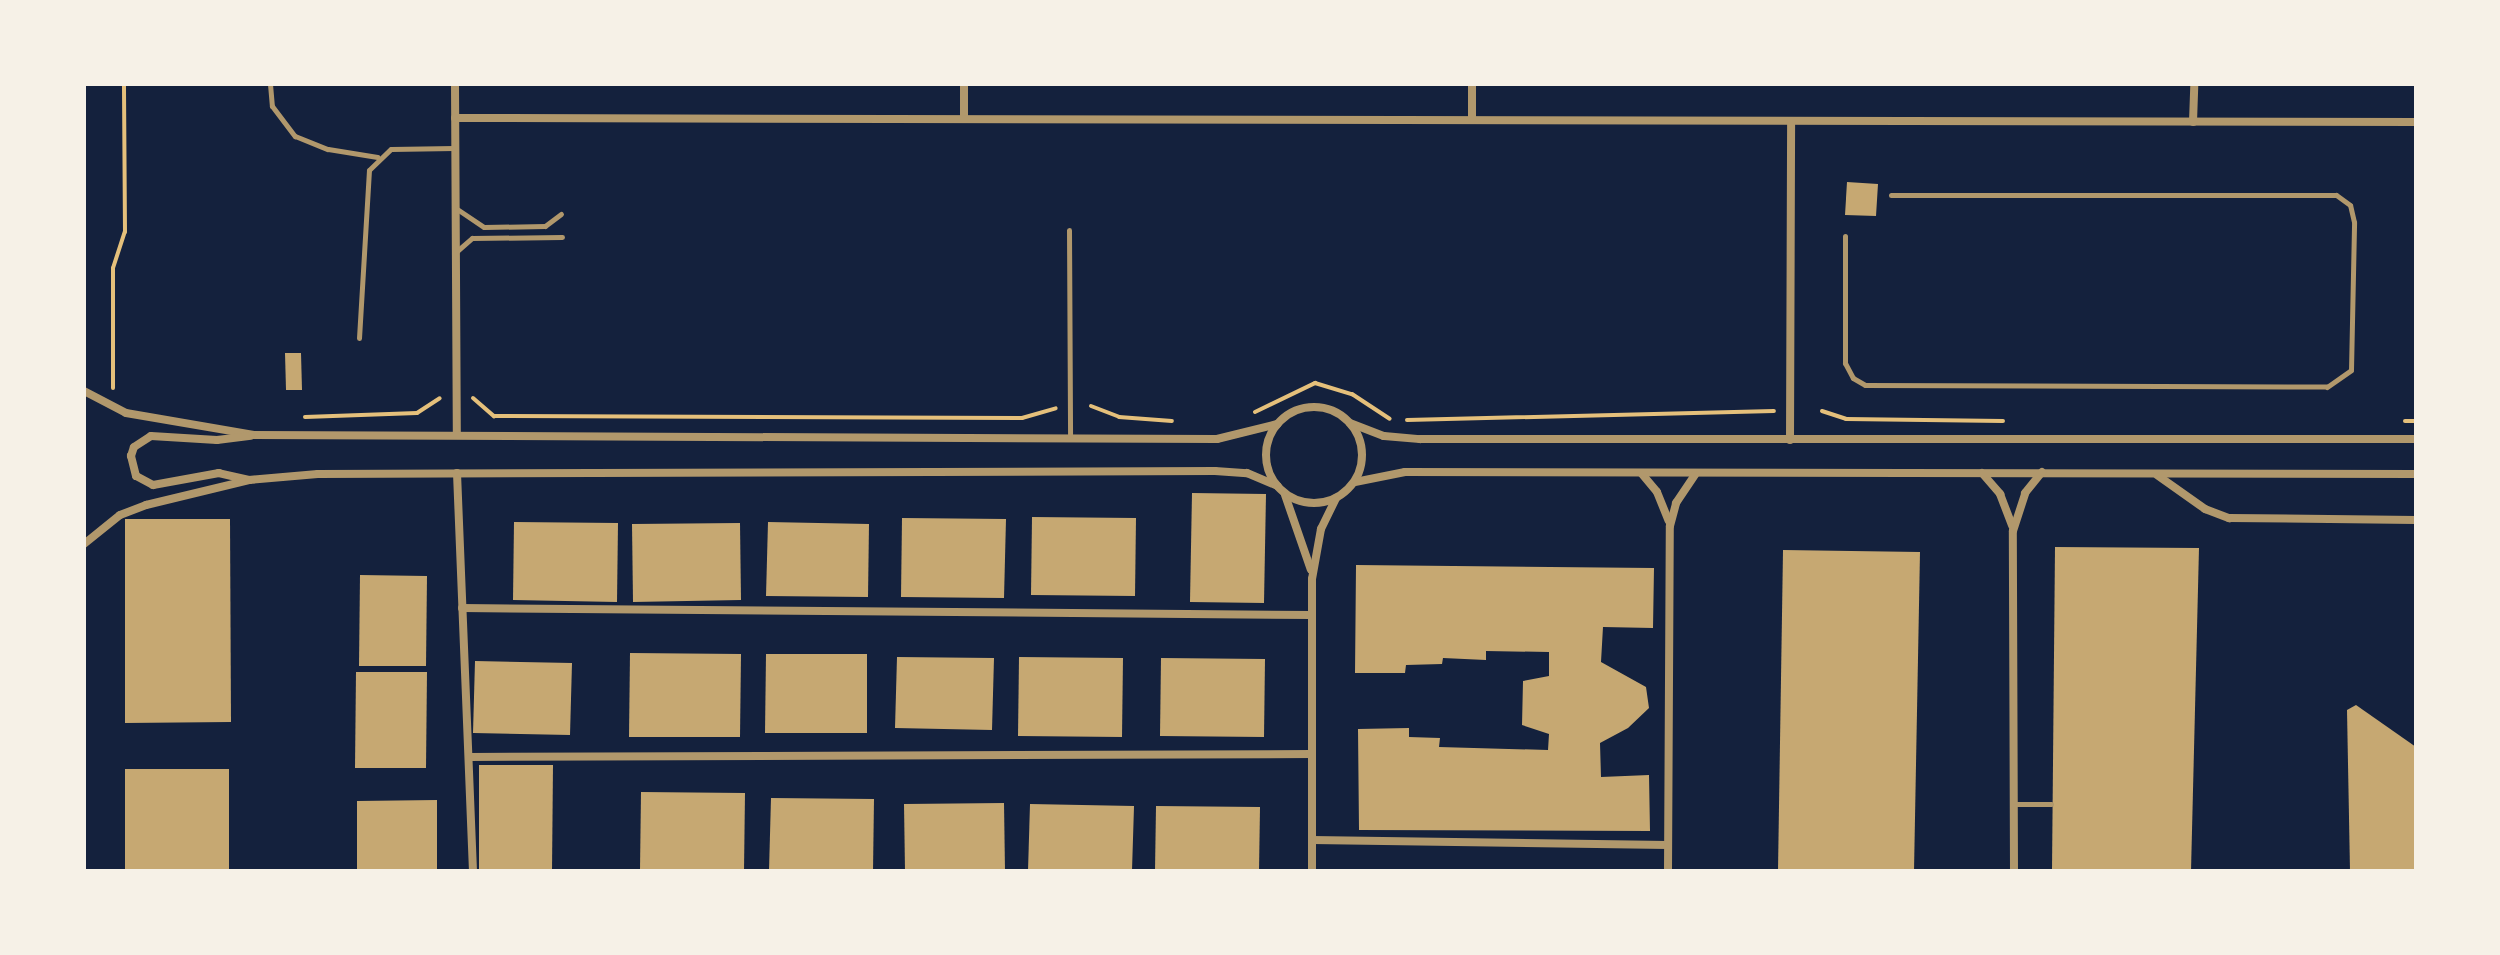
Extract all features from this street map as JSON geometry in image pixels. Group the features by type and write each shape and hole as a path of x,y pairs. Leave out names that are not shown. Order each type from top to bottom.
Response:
{"street":[{"path":"455,84 457,435"},
{"path":"964,84 964,119"},
{"path":"1472,84 1472,120"},
{"path":"2193,122 2194,84"},
{"path":"455,118 2416,122"},
{"path":"1790,440 1791,121"},
{"path":"84,391 113,407 255,435"},
{"path":"249,480 219,473 153,485 136,476 131,456 134,447 151,436 227,440 255,435 1217,439 1277,424 1300,409 1314,407 1350,423 1402,439 2416,439"},
{"path":"1350,423 1362,452 1355,482"},
{"path":"1277,424 1266,453 1277,486 1285,495 1305,544 1312,579"},
{"path":"84,544 133,510 249,480 318,474 1215,471 1247,473 1277,486"},
{"path":"1312,871 1312,579 1321,529 1336,498 1355,482 1405,472 1695,475 2042,472 2416,474"},
{"path":"2014,871 2013,531 2025,493 2042,472"},
{"path":"457,473 473,871"},
{"path":"1982,473 2000,494 2013,531"},
{"path":"1642,474 1657,492 1670,526"},
{"path":"2156,474 2205,509 2229,518 2416,520"},
{"path":"1668,871 1670,526 1676,503 1695,475"},
{"path":"1285,495 1314,504 1336,498"},
{"path":"462,608 1312,615"},
{"path":"469,757 1312,754"},
{"path":"1312,840 1668,845"}],"lane":[{"path":"270,84 272,106 295,136 328,149 377,157 406,147 454,148"},
{"path":"359,338 366,185 377,157"},
{"path":"1845,236 1845,363 1853,378 1865,385 2327,387 2345,378 2354,361 2354,222 2350,205 2336,195 1891,195"},
{"path":"454,203 463,217 484,227 545,226 561,214"},
{"path":"1069,230 1070,437"},
{"path":"454,260 461,245 472,238 562,237"},
{"path":"2013,804 2051,804"}],"path":[{"path":"113,407 113,268 125,232 124,84"},
{"path":"1252,414 1282,395 1315,383 1352,394 1392,420 1776,411"},
{"path":"295,418 417,413 442,397"},
{"path":"473,398 494,416 1022,418 1056,408"},
{"path":"1091,406 1119,417 1177,421"},
{"path":"1822,411 1846,419 2020,421"}],"building":[{"path":"1847,182 1878,184 1876,216 1845,215"},
{"path":"285,353 301,353 302,390 286,390"},
{"path":"1192,493 1266,494 1264,603 1190,602"},
{"path":"1032,517 1136,518 1135,596 1031,595"},
{"path":"902,518 1006,519 1004,598 901,597"},
{"path":"125,519 230,519 231,722 125,723"},
{"path":"514,522 618,523 617,602 513,600"},
{"path":"768,522 869,524 868,597 766,596"},
{"path":"740,523 741,600 633,602 632,524"},
{"path":"2055,547 2199,548 2191,871 2052,871"},
{"path":"1783,550 1920,552 1914,871 1778,871"},
{"path":"1356,565 1654,568 1653,628 1603,627 1601,662 1646,687 1649,708 1628,728 1600,743 1601,777 1649,775 1650,831 1359,830 1358,729 1409,728 1409,737 1440,738 1439,747 1548,750 1549,734 1522,725 1523,681 1549,676 1549,652 1486,651 1486,660 1443,658 1442,664 1406,665 1405,673 1355,673"},
{"path":"360,575 427,576 426,666 359,666"},
{"path":"630,653 741,654 740,737 629,737"},
{"path":"766,654 867,654 867,733 765,733"},
{"path":"897,657 994,658 992,730 895,728"},
{"path":"1019,657 1123,658 1122,737 1018,736"},
{"path":"1161,658 1265,659 1264,737 1160,736"},
{"path":"475,661 572,663 570,735 473,733"},
{"path":"356,672 427,672 426,768 355,768"},
{"path":"2356,705 2416,747 2416,871 2350,871 2347,710"},
{"path":"479,765 553,765 552,871 479,871"},
{"path":"125,769 229,769 229,871 125,871"},
{"path":"641,792 745,793 744,871 640,870"},
{"path":"771,798 874,799 873,871 769,871"},
{"path":"437,800 437,871 357,871 357,801"},
{"path":"1004,803 1005,871 905,871 904,804"},
{"path":"1030,804 1134,806 1132,871 1028,871"},
{"path":"1156,806 1260,807 1259,871 1155,871"}]}
